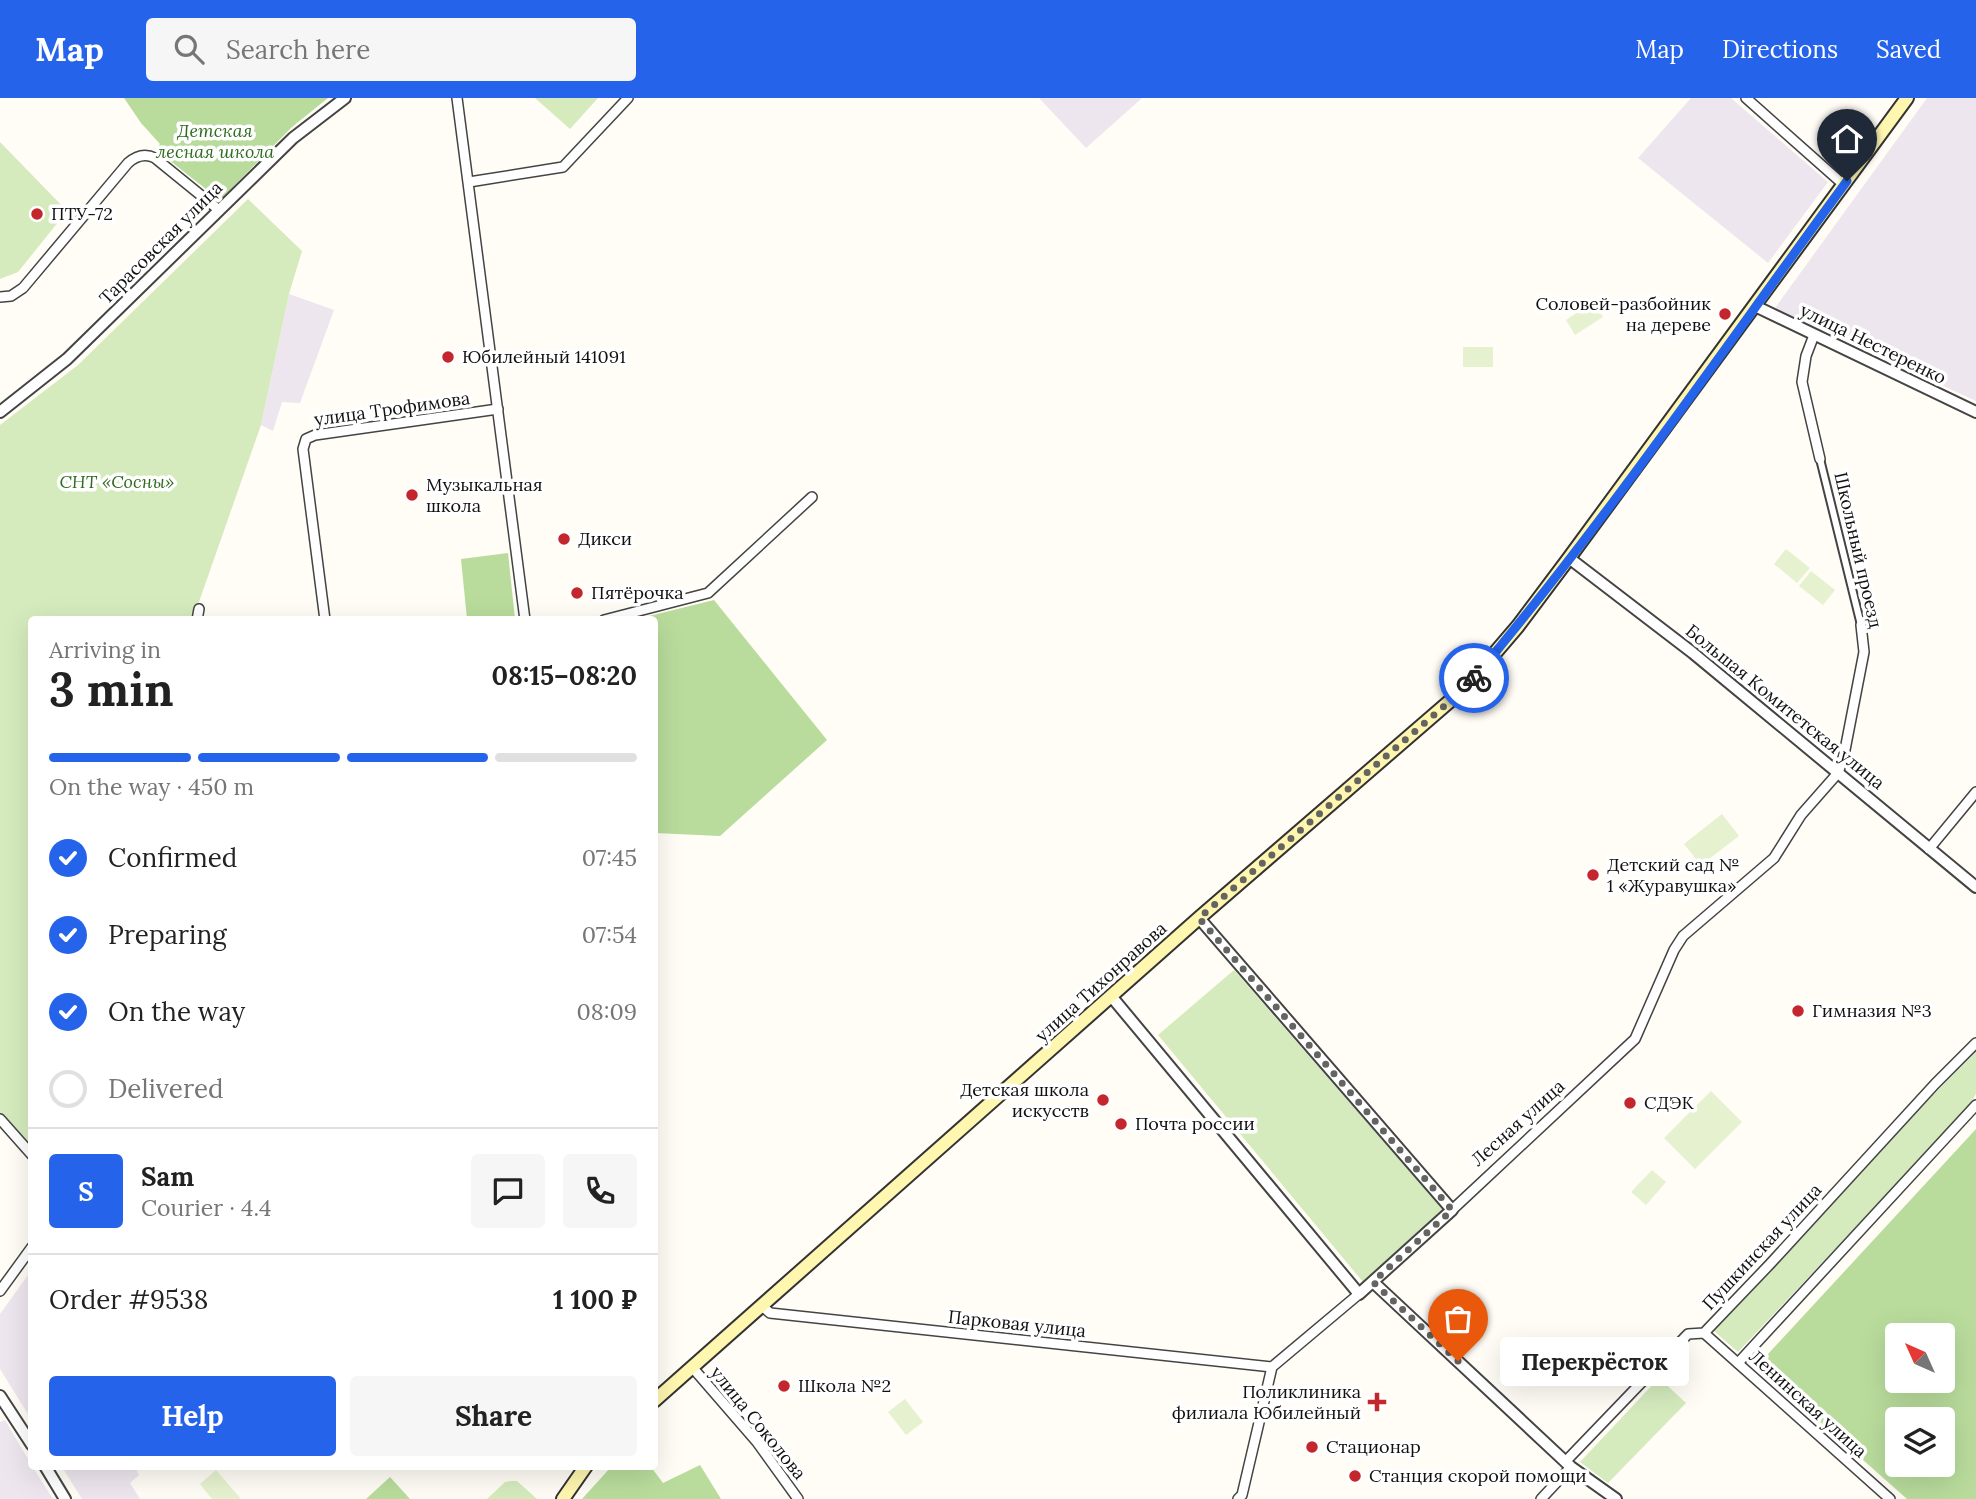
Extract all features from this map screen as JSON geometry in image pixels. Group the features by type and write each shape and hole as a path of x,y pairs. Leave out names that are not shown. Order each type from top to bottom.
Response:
{"main road":[{"name":"улица Тихонравова","path":"658,1397 1199,918 1465,688 1569,558 1907,98"},
{"path":"563,1499 583,1470"}],"street":[{"name":"Тарасовская улица","path":"0,412 68,358 293,138 345,98"},
{"path":"457,98 524,616"},
{"path":"469,182 563,167 628,98"},
{"path":"1746,98 1844,185"},
{"path":"0,298 11,296 23,288 128,163 136,157 146,155 155,158 219,209"},
{"name":"улица Нестеренко","path":"1755,306 1976,412"},
{"name":"Школьный проезд","path":"1814,335 1806,356 1802,382 1861,625 1864,652 1838,773"},
{"name":"улица Трофимова","path":"324,616 303,449 306,439 315,435 498,409"},
{"path":"620,616 709,593 812,497"},
{"name":"Большая Комитетская улица","path":"1569,558 1693,653 1976,887"},
{"path":"198,616 199,609"},
{"name":"Лесная улица","path":"1272,1367 1373,1282 1635,1039 1674,950 1683,936 1774,858 1801,815 1838,773"},
{"path":"1929,849 1976,792"},
{"path":"1199,918 1452,1210"},
{"path":"1111,996 1359,1294"},
{"name":"Пушкинская улица","path":"1541,1499 1568,1464 1688,1335 1704,1333 1976,1043"},
{"path":"1738,1363 1975,1108"},
{"path":"0,1119 28,1150"},
{"path":"0,1291 28,1252"},
{"path":"1373,1282 1568,1464 1616,1499"},
{"name":"Парковая улица","path":"762,1306 770,1313 1272,1367"},
{"name":"Ленинская улица","path":"1704,1333 1890,1499"},
{"name":"улица Соколова","path":"692,1367 757,1442 798,1499"},
{"path":"1238,1499 1242,1495 1272,1367"},
{"path":"0,1396 28,1440"},
{"path":"47,1470 65,1499"}],"shaded area":[{"path":"1039,98 1142,98 1086,148"},
{"path":"1691,98 1731,98 1828,182 1768,263 1638,158"},
{"path":"1927,98 1976,98 1976,401 1775,308"},
{"path":"289,294 334,310 300,403 282,402 273,431 261,425"},
{"path":"28,1275 28,1414 0,1369 0,1314"},
{"path":"5,1420 28,1459 28,1470 35,1470 53,1499 0,1499 0,1422"},
{"path":"64,1470 136,1470 139,1475 130,1483 140,1499 82,1499"}],"green space":[{"name":"Детская лесная школа","path":"124,98 328,98 292,127 220,200 155,149 160,144"},
{"path":"535,98 598,98 570,129"},
{"path":"0,142 67,211 18,272 0,279"},
{"name":"СНТ «Сосны»","path":"248,199 302,251 289,294 261,425 194,616 28,616 28,1147 0,1116 0,425 78,365"},
{"path":"1593,302 1603,317 1575,335 1566,320"},
{"path":"1463,347 1493,347 1493,367 1463,367"},
{"path":"1786,549 1810,568 1797,583 1774,564"},
{"path":"508,553 515,616 467,616 461,559"},
{"path":"1811,571 1835,590 1823,605 1799,586"},
{"path":"714,600 827,740 720,836 658,833 658,616 649,616"},
{"path":"1722,814 1739,836 1701,865 1684,844"},
{"path":"1234,970 1444,1211 1363,1282 1158,1035"},
{"path":"1976,1052 1976,1094 1966,1110 1738,1352 1714,1331 1909,1120"},
{"path":"1711,1091 1742,1122 1695,1169 1664,1138"},
{"path":"1976,1129 1976,1499 1907,1499 1757,1366"},
{"path":"1652,1170 1666,1182 1646,1205 1631,1192"},
{"path":"1659,1378 1686,1403 1608,1483 1580,1462"},
{"path":"905,1399 923,1422 906,1435 888,1412"},
{"path":"700,1465 721,1499 582,1499 608,1470 653,1470 663,1483"},
{"path":"216,1470 241,1499 212,1499 200,1484"},
{"path":"390,1477 410,1499 366,1499"},
{"path":"517,1481 537,1499 487,1499 505,1482"}],"way so far":[{"path":"1458,1361 1373,1282 1452,1210 1199,918 1474,678"}],"place":[{"name":"ПТУ-72","path":"37,214"},
{"name":"Соловей-разбойник на дереве","path":"1725,314"},
{"name":"Юбилейный 141091","path":"448,357"},
{"name":"Музыкальная школа","path":"412,495"},
{"name":"Дикси","path":"564,539"},
{"name":"Пятёрочка","path":"577,593"},
{"name":"Детский сад № 1 «Журавушка»","path":"1593,875"},
{"name":"Гимназия №3","path":"1798,1011"},
{"name":"Детская школа искусств","path":"1103,1100"},
{"name":"СДЭК","path":"1630,1103"},
{"name":"Почта россии","path":"1121,1124"},
{"name":"Перекрёсток","path":"1458,1361"},
{"name":"Школа №2","path":"784,1386"},
{"name":"Поликлиника филиала Юбилейный","path":"1377,1402"},
{"name":"Стационар","path":"1312,1447"},
{"name":"Станция скорой помощи","path":"1355,1476"}],"route":[{"path":"1474,678 1569,558 1847,181"}]}
